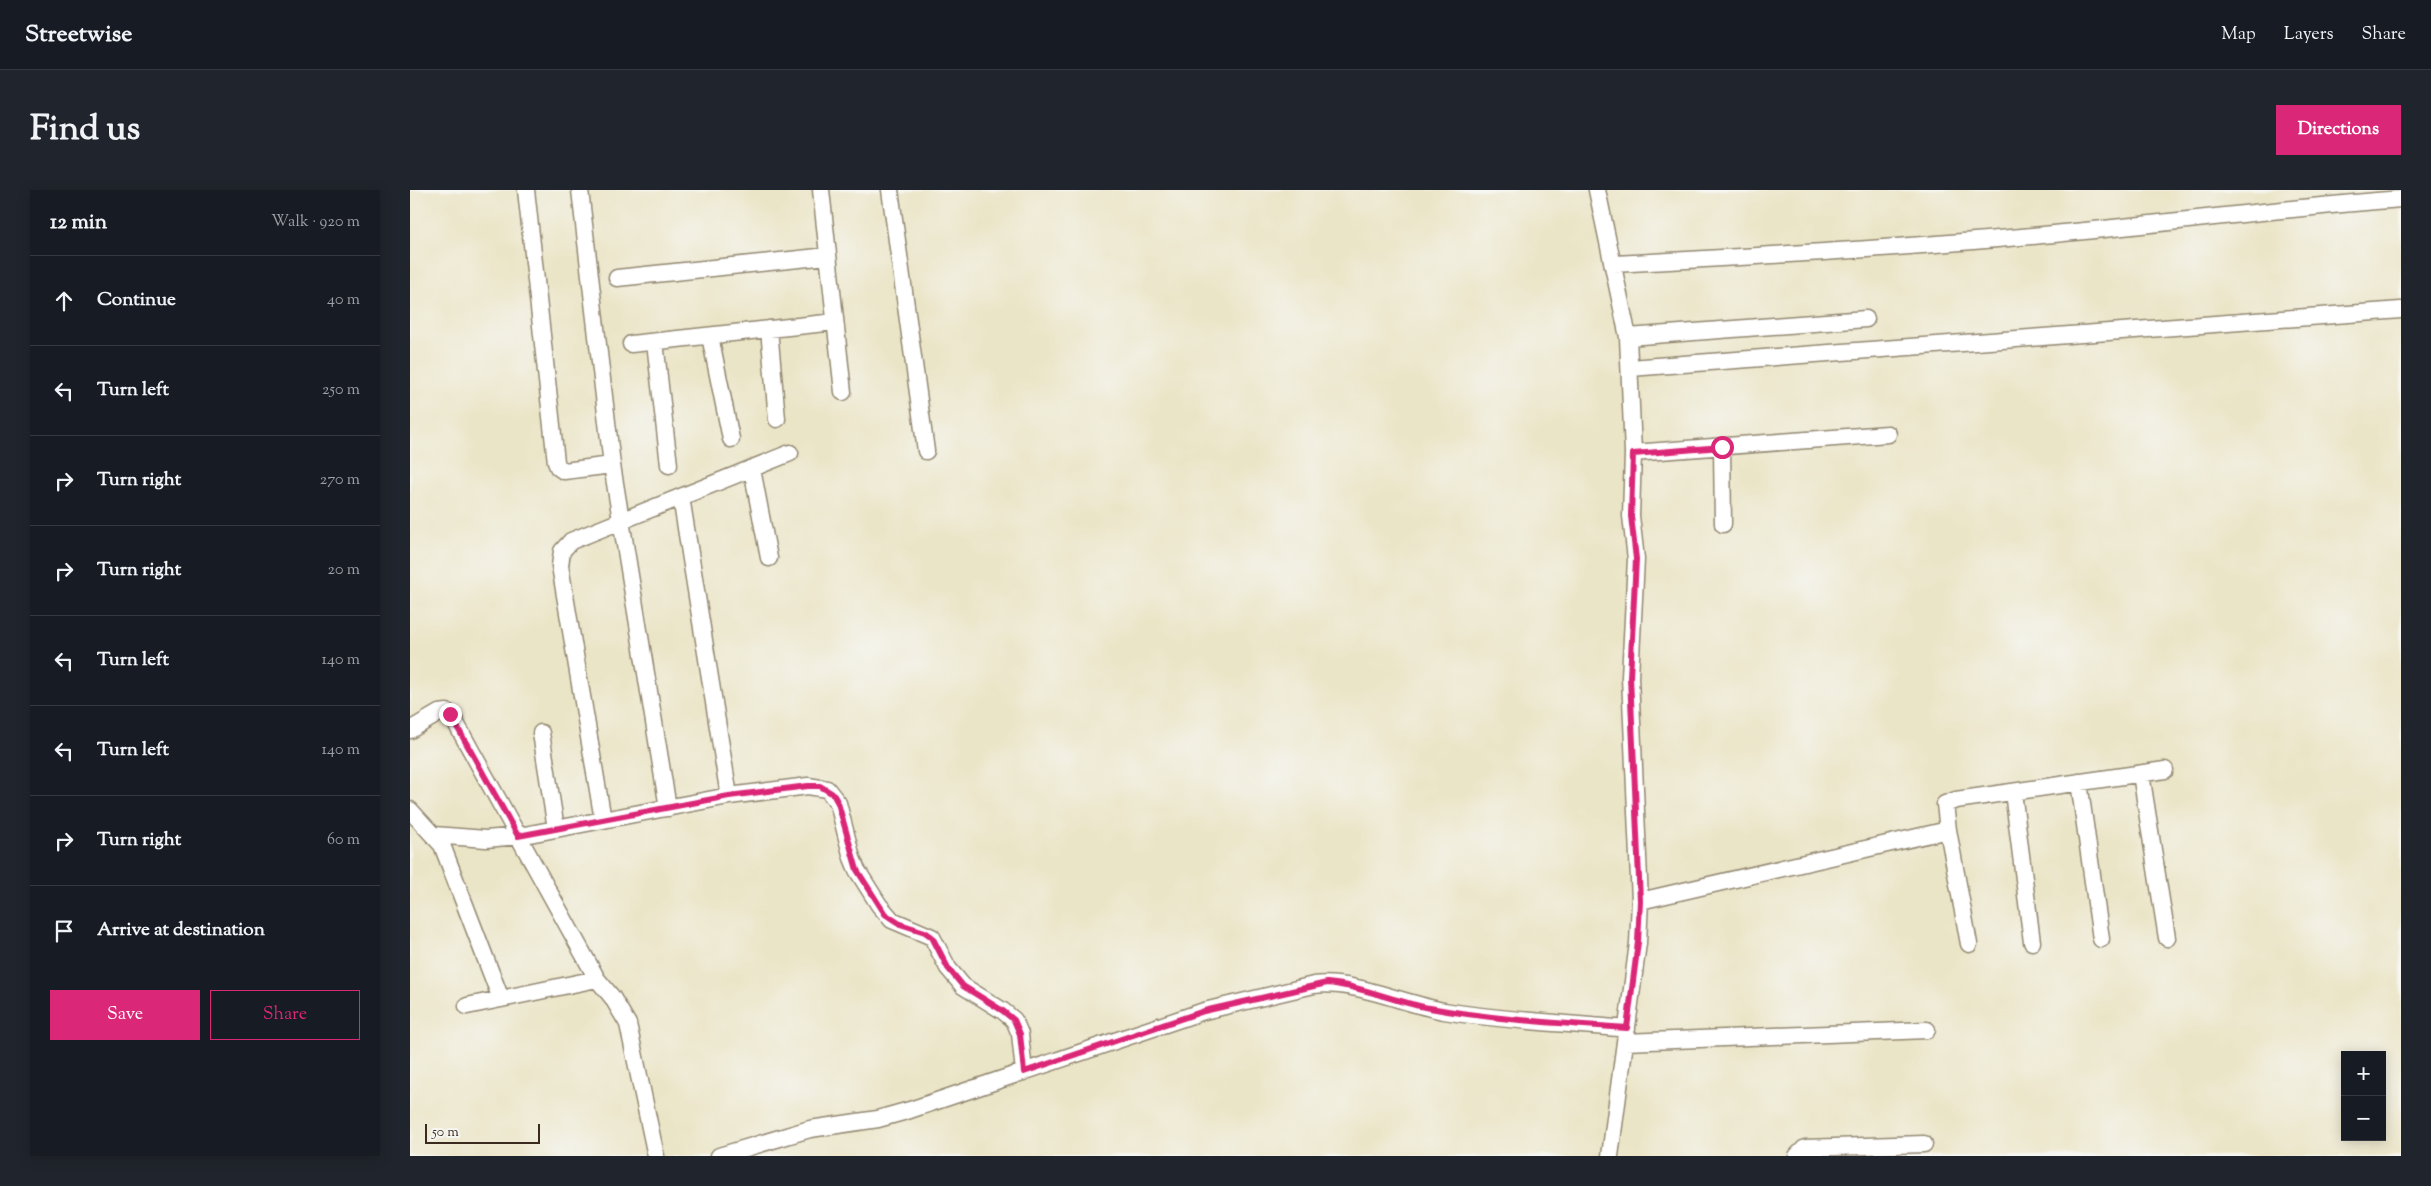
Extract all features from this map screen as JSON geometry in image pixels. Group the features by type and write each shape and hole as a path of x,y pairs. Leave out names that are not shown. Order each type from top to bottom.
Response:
{"street":[{"path":"526,190 556,462 558,467 564,471 612,465"},
{"path":"580,190 612,465 668,808"},
{"path":"821,190 843,392"},
{"path":"890,190 926,451"},
{"path":"1597,190 1628,337 1633,454 1631,516 1636,559 1630,677 1640,901 1638,942 1610,1156"},
{"path":"1614,264 1842,251 2043,235 2330,204 2401,199"},
{"path":"617,278 828,256"},
{"path":"1630,368 2401,310"},
{"path":"1628,337 1866,319"},
{"path":"631,344 836,322"},
{"path":"768,329 778,419"},
{"path":"710,336 731,439"},
{"path":"655,342 669,465"},
{"path":"1633,454 1888,434"},
{"path":"1722,447 1723,524"},
{"path":"603,820 560,556 566,545 572,541 790,454"},
{"path":"752,469 769,558"},
{"path":"682,497 729,796"},
{"path":"410,730 439,713 447,712 452,716 597,979 612,998 628,1024 656,1156"},
{"path":"541,733 556,829"},
{"path":"1969,944 1944,809 1945,804 2165,770"},
{"path":"2141,774 2167,938"},
{"path":"2079,782 2101,939"},
{"path":"434,835 486,839 518,836 729,796 820,786 833,794 838,803 854,864 879,905 892,920 932,937 948,968 963,986 1014,1020 1020,1034 1024,1072"},
{"path":"2013,792 2032,942"},
{"path":"410,810 442,845 501,999"},
{"path":"1640,901 1948,830"},
{"path":"467,1006 597,979"},
{"path":"719,1156 810,1129 878,1119 910,1110 1204,1011 1327,983 1346,986 1420,1006 1465,1014 1626,1035 1928,1030"},
{"path":"1797,1156 1805,1148 1924,1144"}],"route":[{"path":"450,714 518,836 729,796 808,786 820,786 826,789 833,794 838,803 852,858 857,870 885,914 900,924 925,932 932,937 948,968 963,986 972,994 1003,1011 1014,1020 1020,1034 1024,1072 1204,1011 1327,983 1346,986 1420,1006 1465,1014 1627,1028 1638,942 1640,901 1639,844 1630,677 1636,572 1631,516 1633,454 1722,447"}]}
